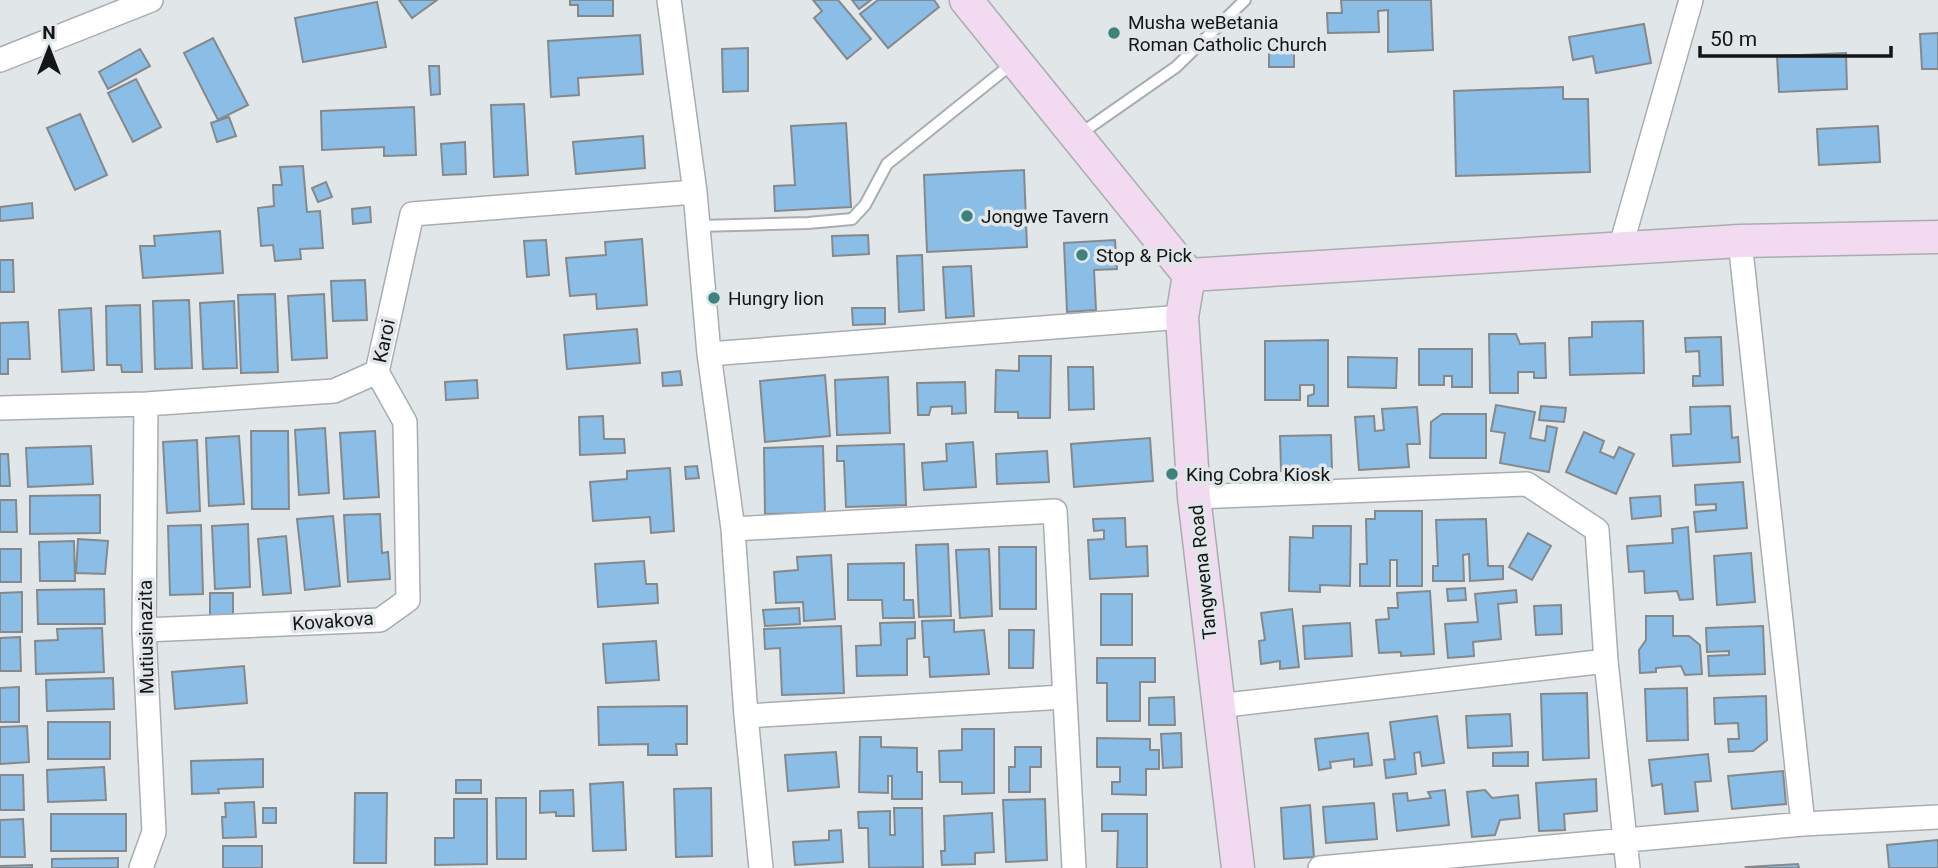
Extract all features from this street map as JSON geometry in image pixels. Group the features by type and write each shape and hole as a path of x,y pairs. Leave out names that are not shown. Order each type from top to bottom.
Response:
{"street":[{"path":"0,60 151,0"},
{"path":"669,0 695,192 709,354 733,529 746,716 761,868"},
{"path":"966,0 1189,275 1740,241 1938,237"},
{"path":"1620,249 1691,0"},
{"name":"Karoi","path":"0,408 146,404 334,391 377,372 412,214 695,192"},
{"path":"1740,241 1803,824"},
{"name":"Tangwena Road","path":"1189,275 1182,317 1194,497 1238,868"},
{"path":"709,354 1182,317"},
{"name":"Kovakova","path":"144,630 380,620 408,600 405,422 377,372"},
{"name":"Mutiusinazita","path":"141,868 154,832 144,630 146,404"},
{"path":"1194,497 1527,484 1597,530 1606,661 1628,868"},
{"path":"733,529 1055,512 1074,868"},
{"path":"1218,706 1606,661"},
{"path":"746,716 1064,697"},
{"path":"1320,868 1803,824 1938,817"}],"lane":[{"path":"1078,136 1176,67 1245,0"},
{"path":"698,226 852,219 864,205 887,164 1016,61"}],"building":[{"path":"399,0 437,0 412,18"},
{"path":"570,0 613,0 613,16 578,16 578,5 570,5"},
{"path":"813,0 838,0 871,39 847,59 814,18 822,11"},
{"path":"852,0 871,0 859,9"},
{"path":"878,0 934,0 939,7 888,48 860,14"},
{"path":"1341,0 1431,0 1433,50 1388,52 1388,10 1378,11 1379,32 1328,33 1327,13 1342,13"},
{"path":"377,2 386,47 303,62 295,18"},
{"path":"1644,24 1651,63 1596,73 1593,56 1573,60 1569,37"},
{"path":"1938,33 1938,69 1922,69 1920,34"},
{"path":"640,35 643,74 578,78 579,95 551,97 548,41"},
{"path":"213,38 248,105 218,120 184,53"},
{"path":"1269,44 1294,44 1294,67 1269,67"},
{"path":"748,48 748,91 723,92 722,49"},
{"path":"140,49 150,66 108,89 99,72"},
{"path":"1846,53 1847,89 1779,92 1777,56"},
{"path":"429,66 439,66 440,94 431,95"},
{"path":"136,79 161,127 133,142 108,93"},
{"path":"1563,87 1563,99 1588,99 1590,172 1456,176 1454,91"},
{"path":"524,104 528,175 494,177 491,105"},
{"path":"414,107 416,155 384,156 384,147 322,150 321,111"},
{"path":"80,114 107,175 75,190 47,128"},
{"path":"229,117 236,136 217,142 211,123"},
{"path":"846,123 851,207 775,211 774,186 795,185 791,126"},
{"path":"1878,126 1880,162 1819,165 1817,129"},
{"path":"643,136 645,168 576,174 573,142"},
{"path":"465,142 466,174 443,175 441,144"},
{"path":"303,166 307,212 320,211 323,248 300,249 301,259 275,261 273,245 261,246 258,208 274,206 273,185 282,185 280,167"},
{"path":"1024,170 1027,247 927,252 924,175"},
{"path":"326,182 332,197 318,202 312,188"},
{"path":"32,203 33,218 0,221 0,207"},
{"path":"370,207 371,222 353,224 352,209"},
{"path":"220,231 223,273 143,278 140,246 155,246 154,236"},
{"path":"868,235 869,254 833,256 832,236"},
{"path":"642,239 647,305 597,309 596,294 570,296 566,258 606,255 605,242"},
{"path":"546,240 549,275 527,277 524,241"},
{"path":"1115,240 1117,269 1094,270 1096,310 1067,312 1064,243"},
{"path":"922,255 924,310 899,312 897,256"},
{"path":"0,260 13,260 14,292 0,292"},
{"path":"971,266 974,316 946,318 943,267"},
{"path":"365,280 367,320 333,321 331,281"},
{"path":"275,294 278,372 241,373 238,295"},
{"path":"324,294 327,358 292,360 288,296"},
{"path":"189,300 192,368 155,369 153,301"},
{"path":"234,301 237,368 203,369 200,303"},
{"path":"140,305 142,372 122,372 121,365 107,365 106,306"},
{"path":"91,308 94,370 62,372 59,310"},
{"path":"852,308 885,308 885,324 853,325"},
{"path":"1643,321 1644,373 1570,375 1569,338 1592,337 1592,322"},
{"path":"28,322 30,359 8,359 8,374 0,374 0,323"},
{"path":"637,329 640,363 567,369 564,335"},
{"path":"1489,334 1516,334 1520,344 1545,343 1546,378 1534,378 1534,372 1518,372 1518,393 1490,393"},
{"path":"1721,337 1723,385 1693,386 1693,376 1700,376 1699,351 1686,352 1685,338"},
{"path":"1328,340 1328,406 1308,406 1308,396 1314,394 1314,385 1300,385 1300,400 1265,400 1265,341"},
{"path":"1419,349 1472,349 1472,387 1452,387 1452,376 1444,376 1444,385 1419,385"},
{"path":"1019,356 1051,356 1050,418 1018,418 1018,412 995,412 996,370 1019,371"},
{"path":"1348,357 1397,358 1396,388 1348,387"},
{"path":"1068,367 1093,367 1094,409 1069,410"},
{"path":"680,371 682,385 663,386 662,373"},
{"path":"825,375 830,436 765,442 760,381"},
{"path":"888,377 890,433 837,435 835,380"},
{"path":"477,380 478,398 446,400 445,382"},
{"path":"965,382 966,413 952,414 952,406 931,407 929,415 918,415 917,383"},
{"path":"1496,405 1535,412 1530,438 1545,441 1547,426 1557,428 1549,472 1500,463 1505,433 1491,431"},
{"path":"1541,406 1566,408 1564,422 1539,420"},
{"path":"1730,406 1732,438 1738,437 1740,462 1673,466 1671,435 1691,434 1690,407"},
{"path":"1417,407 1420,444 1407,444 1409,467 1359,470 1355,417 1374,416 1375,431 1384,430 1382,409"},
{"path":"1442,414 1486,414 1486,458 1430,458 1431,422"},
{"path":"603,416 604,439 624,439 625,453 580,455 579,417"},
{"path":"325,428 329,493 299,495 295,430"},
{"path":"251,431 288,431 289,509 252,509"},
{"path":"375,431 379,497 344,499 340,433"},
{"path":"1584,432 1604,441 1600,452 1614,458 1619,447 1634,454 1616,494 1566,472"},
{"path":"1331,435 1332,470 1281,471 1280,436"},
{"path":"239,436 244,504 209,506 206,438"},
{"path":"1150,438 1153,481 1074,487 1071,444"},
{"path":"197,440 200,511 167,513 163,442"},
{"path":"973,442 976,487 924,490 922,463 947,461 946,444"},
{"path":"904,444 906,505 846,507 844,461 837,461 837,446"},
{"path":"91,446 93,484 28,487 26,448"},
{"path":"823,446 825,513 765,514 764,448"},
{"path":"1047,451 1049,482 997,484 996,454"},
{"path":"0,454 8,454 10,486 0,486"},
{"path":"697,466 699,478 686,479 685,467"},
{"path":"670,468 674,531 651,533 650,517 593,521 590,482 627,479 627,471"},
{"path":"1743,482 1747,528 1696,532 1694,512 1716,510 1716,504 1696,505 1695,485"},
{"path":"100,495 100,533 30,534 30,496"},
{"path":"1660,496 1661,516 1632,519 1630,498"},
{"path":"0,500 16,500 17,532 0,532"},
{"path":"1375,511 1422,511 1422,586 1397,586 1397,560 1390,560 1390,586 1360,586 1360,564 1367,564 1366,519 1375,519"},
{"path":"380,514 382,553 388,552 390,579 348,582 344,515"},
{"path":"333,516 340,586 305,590 297,519"},
{"path":"1125,518 1126,547 1147,546 1148,576 1090,579 1088,540 1104,539 1104,530 1094,531 1093,519"},
{"path":"1486,519 1488,566 1503,566 1503,579 1470,581 1469,554 1463,555 1464,581 1433,581 1433,566 1438,566 1436,520"},
{"path":"248,524 250,587 215,589 212,526"},
{"path":"201,525 203,594 170,595 168,526"},
{"path":"1313,526 1351,526 1350,586 1320,585 1320,592 1289,591 1290,537 1313,538"},
{"path":"1688,527 1693,599 1680,600 1677,591 1645,593 1644,571 1629,572 1627,546 1673,543 1672,529"},
{"path":"1528,533 1551,546 1532,580 1509,567"},
{"path":"286,536 291,593 263,595 258,539"},
{"path":"78,539 108,541 105,574 76,573"},
{"path":"74,541 75,581 40,581 39,542"},
{"path":"948,544 951,616 919,617 916,545"},
{"path":"999,547 1036,547 1036,609 1000,609"},
{"path":"0,549 21,549 21,582 0,582"},
{"path":"989,549 992,616 960,618 956,550"},
{"path":"1751,553 1755,602 1717,605 1714,556"},
{"path":"831,555 835,619 804,621 803,602 776,603 774,572 798,570 797,557"},
{"path":"644,561 646,584 657,584 658,603 598,607 595,564"},
{"path":"904,563 904,600 913,600 914,618 883,618 882,600 848,600 848,564"},
{"path":"1465,588 1466,600 1448,601 1447,589"},
{"path":"104,589 105,624 38,624 37,590"},
{"path":"1516,590 1517,602 1498,604 1501,639 1473,642 1474,656 1448,658 1445,624 1478,622 1475,594"},
{"path":"1430,591 1434,654 1401,656 1401,652 1379,653 1376,620 1389,619 1388,608 1398,608 1397,593"},
{"path":"22,592 22,632 0,632 0,593"},
{"path":"210,593 233,593 233,617 210,617"},
{"path":"1101,594 1132,594 1132,645 1101,645"},
{"path":"1561,605 1562,634 1536,635 1534,606"},
{"path":"799,608 800,624 765,626 763,610"},
{"path":"1292,609 1299,667 1280,669 1280,661 1261,664 1259,641 1265,640 1261,613"},
{"path":"1646,616 1673,616 1673,636 1689,636 1700,645 1702,674 1685,675 1681,666 1656,668 1656,672 1640,673 1639,650 1646,640"},
{"path":"954,620 954,632 984,630 989,674 930,677 929,657 924,657 922,621"},
{"path":"915,622 915,638 907,639 907,675 857,676 856,646 881,645 880,623"},
{"path":"1350,623 1352,656 1305,659 1303,626"},
{"path":"841,626 844,693 782,695 780,648 765,649 764,629"},
{"path":"1763,626 1765,674 1709,676 1708,656 1729,655 1729,651 1707,652 1706,628"},
{"path":"102,628 104,672 36,674 35,641 58,640 57,629"},
{"path":"1009,630 1034,630 1033,668 1009,668"},
{"path":"20,637 21,671 0,671 0,638"},
{"path":"656,641 659,680 606,683 603,644"},
{"path":"1097,658 1155,658 1155,682 1140,682 1140,721 1107,721 1107,683 1097,683"},
{"path":"244,666 247,703 175,709 172,672"},
{"path":"113,678 114,709 47,711 46,680"},
{"path":"19,687 19,722 0,722 0,688"},
{"path":"1687,688 1688,740 1647,741 1645,689"},
{"path":"1587,693 1589,758 1543,760 1541,694"},
{"path":"1766,696 1767,740 1753,751 1729,752 1728,739 1739,739 1738,723 1715,724 1714,698"},
{"path":"1174,697 1175,725 1149,725 1149,698"},
{"path":"687,706 687,744 676,744 677,755 648,755 648,744 599,745 598,707"},
{"path":"1510,714 1512,746 1468,748 1466,716"},
{"path":"1437,716 1444,763 1422,766 1420,752 1414,753 1416,774 1386,778 1384,760 1395,759 1390,722"},
{"path":"48,722 110,722 110,759 48,759"},
{"path":"27,726 29,762 0,764 0,727"},
{"path":"962,729 994,729 994,793 962,794 962,782 940,782 939,751 962,750"},
{"path":"1181,733 1182,767 1163,768 1161,734"},
{"path":"1368,733 1372,765 1354,767 1354,759 1330,762 1331,768 1319,770 1315,739"},
{"path":"860,737 881,737 881,747 917,748 917,772 922,772 922,799 892,799 892,776 888,776 888,793 859,792"},
{"path":"1097,738 1150,739 1150,750 1159,750 1159,769 1146,769 1146,795 1112,794 1112,782 1120,782 1120,767 1097,767"},
{"path":"1015,747 1041,747 1041,767 1030,767 1030,792 1009,792 1009,767 1015,767"},
{"path":"836,752 839,787 788,791 785,755"},
{"path":"1528,752 1528,766 1493,766 1493,753"},
{"path":"1708,754 1711,781 1695,782 1698,811 1665,814 1662,784 1652,786 1649,760"},
{"path":"263,759 263,787 218,789 219,793 192,794 191,761"},
{"path":"104,767 106,800 48,802 47,770"},
{"path":"1783,771 1786,804 1732,809 1728,776"},
{"path":"0,775 23,775 24,810 0,810"},
{"path":"1596,779 1597,811 1564,814 1565,830 1539,831 1536,783"},
{"path":"456,780 481,780 481,793 456,793"},
{"path":"623,782 626,850 593,851 590,784"},
{"path":"711,788 712,856 676,857 674,789"},
{"path":"573,790 574,816 556,816 556,812 540,813 540,791"},
{"path":"1445,790 1449,825 1397,831 1393,794 1407,793 1408,801 1431,798 1428,792"},
{"path":"1485,790 1492,798 1518,795 1520,818 1500,820 1495,835 1472,837 1467,792"},
{"path":"355,793 387,793 386,863 354,863"},
{"path":"496,798 526,798 526,859 497,859"},
{"path":"454,799 487,799 487,864 435,865 435,838 454,838"},
{"path":"1045,799 1047,860 1006,862 1003,800"},
{"path":"254,802 256,837 223,838 222,817 226,817 225,803"},
{"path":"1374,803 1377,839 1326,843 1323,807"},
{"path":"1310,805 1314,857 1284,859 1281,808"},
{"path":"263,808 276,808 276,823 263,823"},
{"path":"894,808 922,808 923,867 869,868 868,828 859,828 858,812 890,811 890,835 895,835"},
{"path":"992,813 994,852 975,853 975,864 942,865 941,851 945,851 944,816"},
{"path":"51,814 126,814 126,851 51,851"},
{"path":"1102,814 1147,814 1147,868 1117,868 1118,831 1102,831"},
{"path":"23,819 25,857 0,857 0,820"},
{"path":"841,830 843,862 795,865 793,842 829,840 829,831"},
{"path":"1938,840 1938,868 1889,868 1887,845"},
{"path":"223,846 262,846 262,868 223,868"},
{"path":"118,858 118,868 52,868 52,859"},
{"path":"1798,864 1799,868 1746,867"},
{"path":"32,865 32,868 0,868 0,866"}],"place":[{"name":"Musha weBetania Roman Catholic Church","path":"1114,33"},
{"name":"Jongwe Tavern","path":"967,216"},
{"name":"Stop & Pick","path":"1082,255"},
{"name":"Hungry lion","path":"714,298"},
{"name":"King Cobra Kiosk","path":"1172,474"}]}
